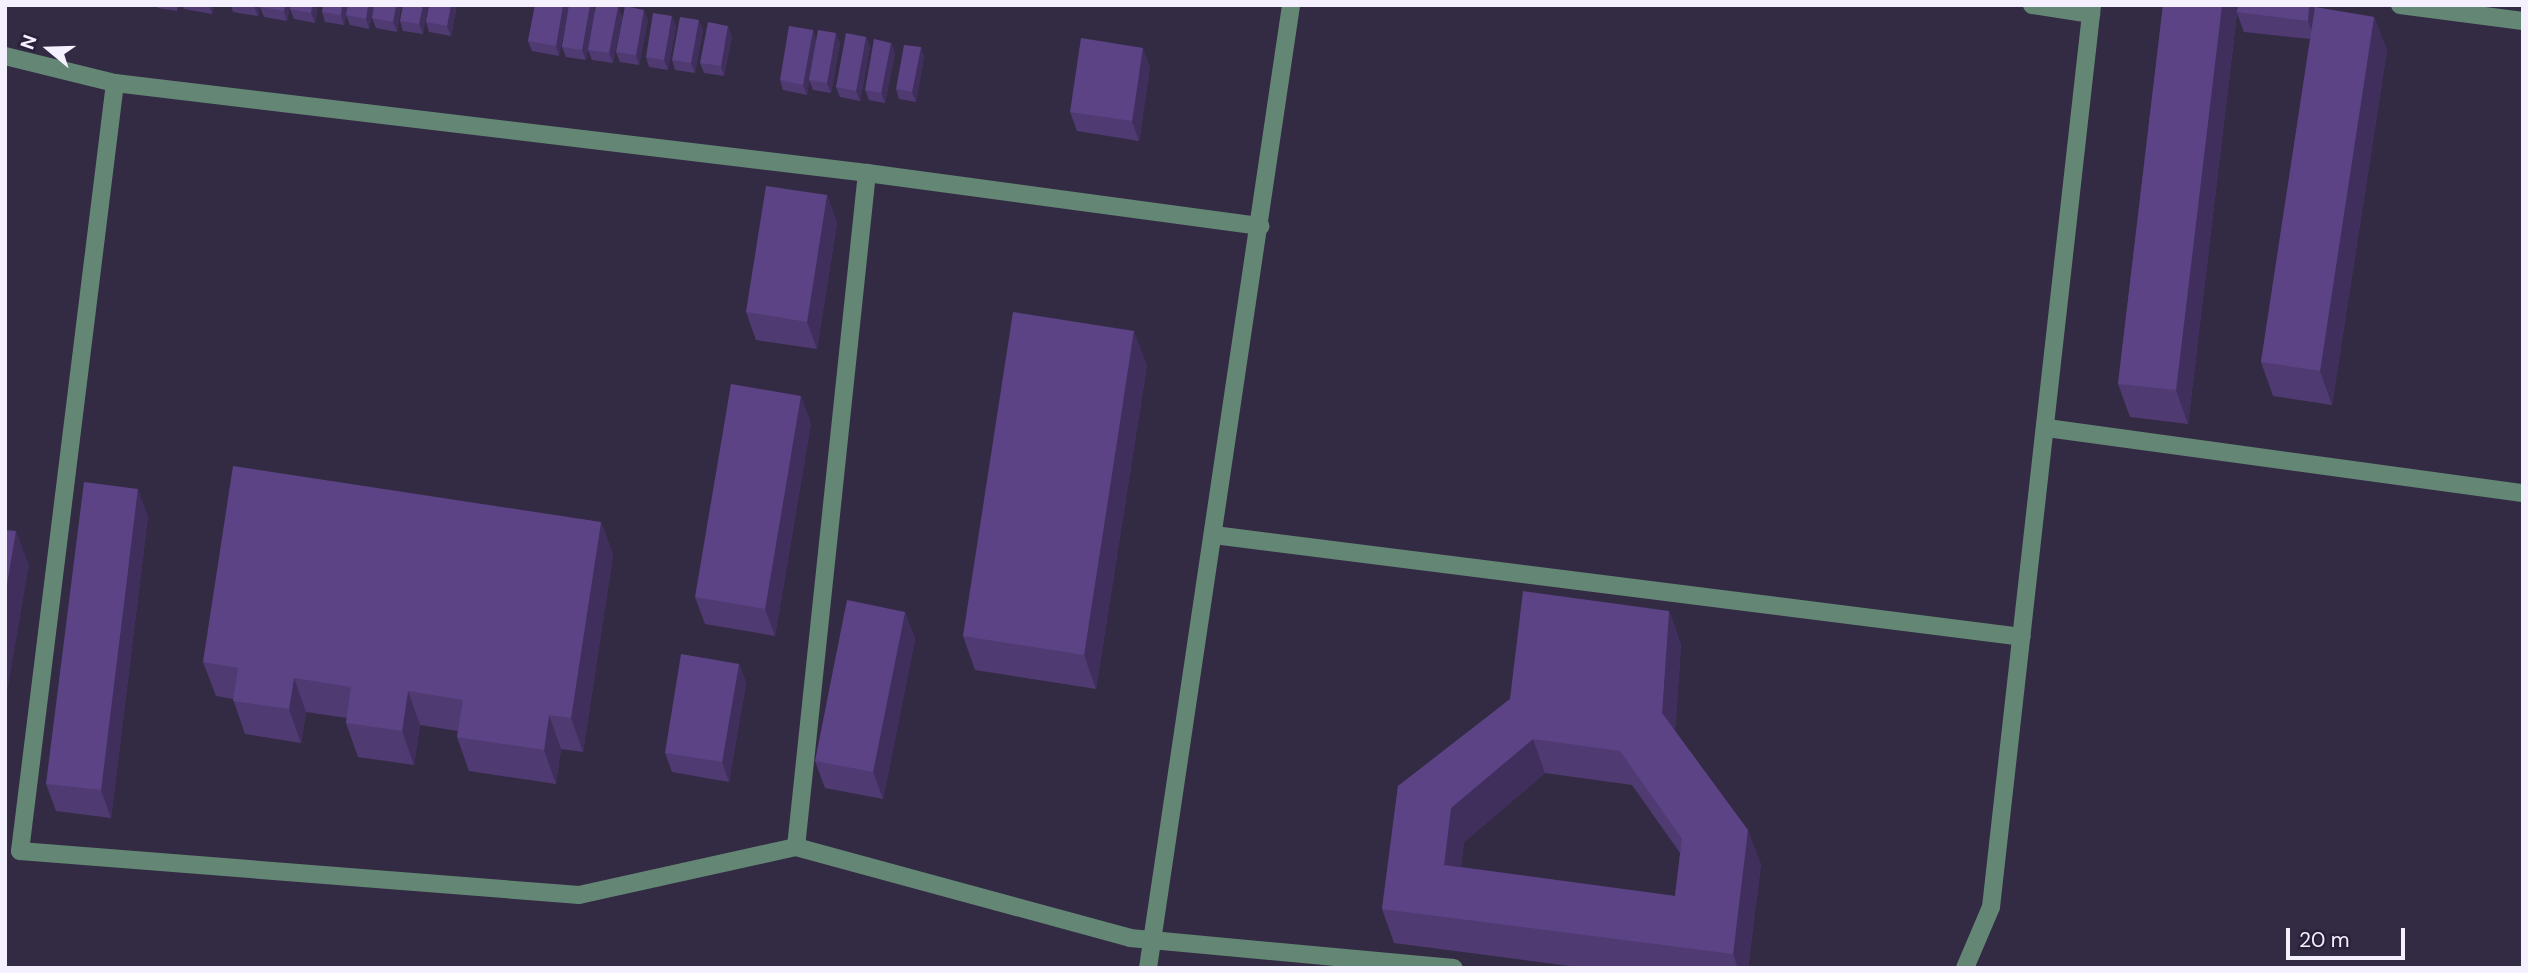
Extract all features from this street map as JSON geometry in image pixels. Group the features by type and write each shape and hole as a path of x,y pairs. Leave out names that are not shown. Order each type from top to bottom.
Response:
{"street":[{"path":"1148,968 1291,5"},
{"path":"1965,968 1991,907 2048,428 2091,10 2032,5"},
{"path":"2400,5 2523,21"},
{"path":"5,56 115,83 867,173 1260,226"},
{"path":"115,83 20,851 579,895 796,847 1130,937 1153,937 1454,968"},
{"path":"796,847 867,173"},
{"path":"2048,428 2523,493"},
{"path":"1214,535 2022,637"}],"building":[{"path":"285,5 284,11 260,7"},
{"path":"291,5 312,5 311,13 290,9"},
{"path":"323,5 342,5 341,15 322,12"},
{"path":"348,5 368,5 366,19 346,15"},
{"path":"374,5 396,5 393,22 372,18"},
{"path":"403,5 423,5 419,24 400,21"},
{"path":"429,5 451,5 447,26 426,22"},
{"path":"535,5 563,5 556,46 528,41"},
{"path":"569,5 590,5 582,50 562,47"},
{"path":"596,5 618,7 609,53 588,50"},
{"path":"2163,5 2222,5 2176,390 2118,384"},
{"path":"2238,5 2309,5 2308,21 2237,12"},
{"path":"625,6 644,10 636,55 616,52"},
{"path":"2315,7 2374,17 2320,371 2261,362"},
{"path":"653,13 672,16 664,60 646,57"},
{"path":"680,17 699,20 691,63 672,60"},
{"path":"708,22 728,26 721,66 700,63"},
{"path":"789,26 813,30 803,85 780,80"},
{"path":"818,30 836,33 827,83 809,80"},
{"path":"846,33 866,37 856,91 836,87"},
{"path":"1081,38 1143,48 1132,121 1070,112"},
{"path":"874,39 891,43 881,93 865,90"},
{"path":"904,45 921,47 912,92 896,89"},
{"path":"766,186 827,195 807,322 746,312"},
{"path":"1013,312 1134,331 1084,655 963,636"},
{"path":"731,384 801,396 765,609 695,597"},
{"path":"233,466 601,522 571,718 549,715 544,750 457,737 463,700 408,691 402,731 346,723 351,687 294,678 289,709 233,701 238,668 203,662"},
{"path":"84,482 138,489 101,790 46,784"},
{"path":"5,530 16,531 5,597"},
{"path":"1523,591 1669,611 1662,713 1748,830 1733,954 1382,909 1398,786 1510,699","holes":["1533,739 1620,751 1682,839 1675,896 1444,865 1451,808"]},
{"path":"847,600 905,612 873,772 815,761"},
{"path":"681,654 739,664 722,762 665,753"}]}
